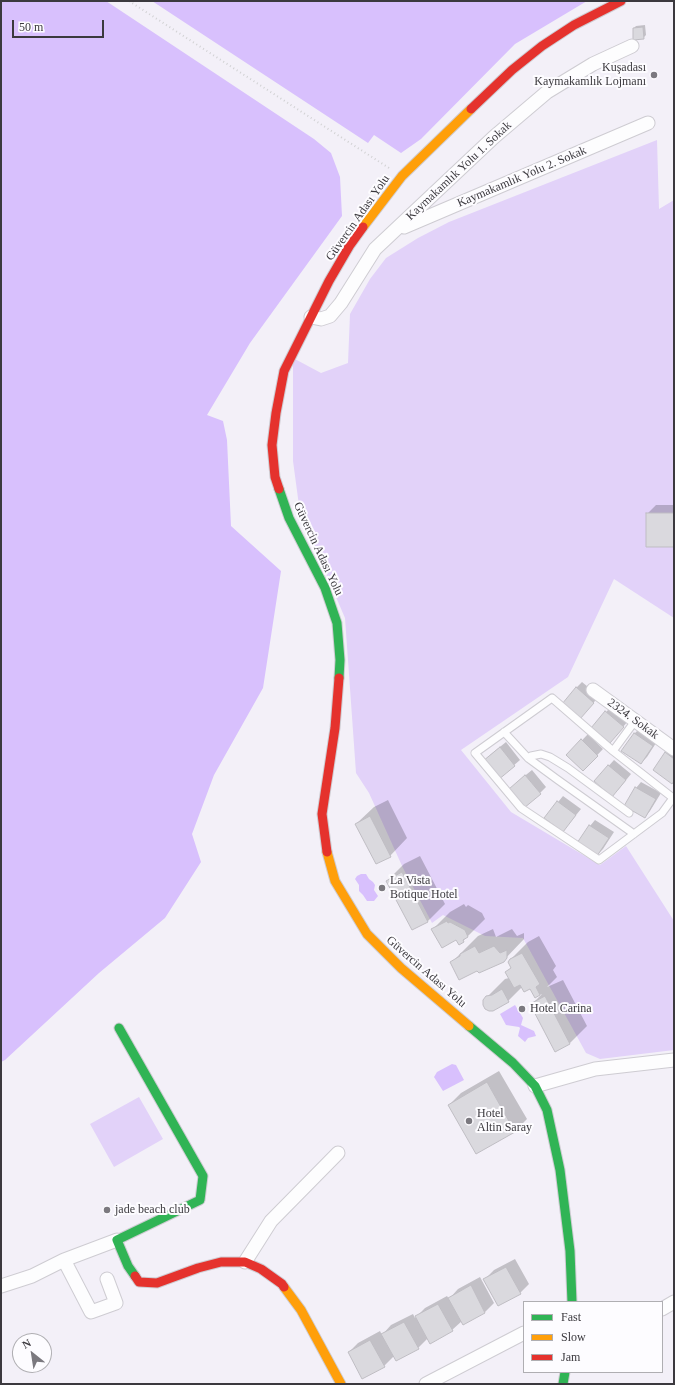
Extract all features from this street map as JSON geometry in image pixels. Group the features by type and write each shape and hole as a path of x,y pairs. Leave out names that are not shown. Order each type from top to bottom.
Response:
{"main road":[{"name":"Güvercin Adası Yolu","path":"572,1301 570,1251 560,1170 547,1110 535,1086 513,1063 384,952 367,934 352,912 335,881 326,849 322,814 335,728 340,660 337,623 325,588 289,518 275,477 272,445 284,371 329,281 350,245 402,176 512,70 542,46 574,25 621,1"},
{"path":"119,1028 204,1176 200,1200 117,1240 128,1266 139,1282 157,1283 198,1268 221,1262 245,1262 261,1269 282,1284 301,1310 341,1384"},
{"path":"563,1384 565,1373"}],"street":[{"name":"Kaymakamlık Yolu 1. Sokak","path":"311,317 321,319 330,316 341,303 375,249 397,230 494,137 547,92 593,64 632,46"},
{"name":"Kaymakamlık Yolu 2. Sokak","path":"397,230 648,123"},
{"name":"2324. Sokak","path":"593,690 674,749"},
{"path":"535,1086 595,1069 674,1060"},
{"path":"245,1262 271,1221 338,1153"},
{"path":"2,1287 32,1276 64,1260 117,1240"},
{"path":"64,1260 91,1312 116,1303 107,1279"},
{"path":"663,1308 674,1302"},
{"path":"426,1384 523,1334"}],"lane":[{"path":"552,698 613,751 673,798 662,812 599,860 521,808 475,753 552,698"},
{"path":"613,751 635,721"},
{"path":"504,732 528,758 634,834"},
{"path":"528,758 541,754 550,756 629,813"}],"path":[{"path":"129,1 402,176"}],"shaded area":[{"path":"1,1 106,1 314,139 331,153 340,177 342,216 250,343 207,415 223,421 227,440 231,526 281,571 263,688 214,775 192,834 201,862 165,918 99,973 5,1060 1,1062"},
{"path":"152,1 587,1 515,44 421,139 401,153 374,135 368,143"},
{"path":"657,140 659,209 674,200 674,618 614,579 568,677 461,750 511,812 600,865 626,846 674,921 674,1050 600,1059 586,1053 523,938 485,936 443,915 432,923 403,868 369,793 356,773 345,618 300,513 293,461 293,358 321,373 348,363 350,314 370,279 386,258 418,238 449,222"},
{"path":"361,874 366,874 375,885 374,890 378,896 374,901 367,901 359,891 359,885 355,879"},
{"path":"515,1005 523,1018 521,1025 534,1031 536,1036 528,1038 525,1042 518,1036 520,1028 506,1025 500,1014"},
{"path":"452,1064 456,1065 464,1080 443,1091 434,1077 437,1072"},
{"path":"139,1097 163,1139 114,1167 90,1124"}],"building":[{"path":"643,27 644,39 633,40 633,28"},
{"path":"646,513 674,513 674,547 646,547"},
{"path":"576,687 594,703 580,719 562,704"},
{"path":"605,711 624,727 610,743 591,728"},
{"path":"634,733 653,746 641,764 621,751"},
{"path":"581,739 598,756 583,771 566,755"},
{"path":"500,747 515,766 498,780 483,761"},
{"path":"665,752 674,759 674,781 672,784 653,770"},
{"path":"608,765 626,780 612,797 594,781"},
{"path":"525,775 541,794 524,808 509,789"},
{"path":"635,787 656,799 645,818 624,806"},
{"path":"557,801 576,815 563,832 544,818"},
{"path":"370,816 391,857 376,864 355,824"},
{"path":"589,825 609,838 597,856 577,843"},
{"path":"402,872 428,922 412,930 386,881"},
{"path":"447,921 448,923 450,922 465,930 468,937 459,945 456,940 442,948 431,929"},
{"path":"475,946 479,953 494,946 500,953 507,950 507,958 504,962 479,973 477,971 459,980 450,962 460,956 460,954"},
{"path":"522,953 540,984 536,987 540,995 535,998 530,989 524,992 520,985 514,988 505,972 511,968 508,962 510,959"},
{"path":"502,989 509,1002 493,1011 485,1009 483,1000 486,996 492,995"},
{"path":"545,996 570,1044 555,1052 530,1004"},
{"path":"487,1082 515,1132 476,1154 448,1105"},
{"path":"506,1267 521,1294 498,1306 483,1279"},
{"path":"471,1285 485,1313 463,1325 448,1298"},
{"path":"438,1304 453,1331 430,1344 415,1316"},
{"path":"404,1322 419,1349 396,1361 381,1334"},
{"path":"370,1340 385,1367 362,1379 348,1352"}],"traffic: fast":[{"path":"279,489 289,518 325,588 337,623 340,660 339,678"},
{"path":"469,1026 513,1063 535,1086 547,1110 560,1170 570,1251 572,1301"},
{"path":"119,1028 203,1176 200,1200 117,1240 128,1266 135,1276"},
{"path":"563,1384 565,1373"}],"traffic: slow":[{"path":"363,227 402,176 471,109"},
{"path":"327,852 335,881 367,934 401,968 469,1026"},
{"path":"284,1287 301,1310 341,1384"}],"traffic: jam":[{"path":"471,109 512,70 542,46 574,25 621,1"},
{"path":"279,489 275,477 272,445 284,371 329,281 350,245 363,227"},
{"path":"327,852 322,814 335,728 339,678"},
{"path":"135,1276 139,1282 157,1283 198,1268 221,1262 245,1262 261,1269 284,1287"}],"place":[{"name":"Kuşadası Kaymakamlık Lojmanı","path":"654,75"},
{"name":"La Vista Botique Hotel","path":"382,888"},
{"name":"Hotel Carina","path":"522,1009"},
{"name":"Hotel Altin Saray","path":"469,1121"},
{"name":"jade beach club","path":"107,1210"}]}
